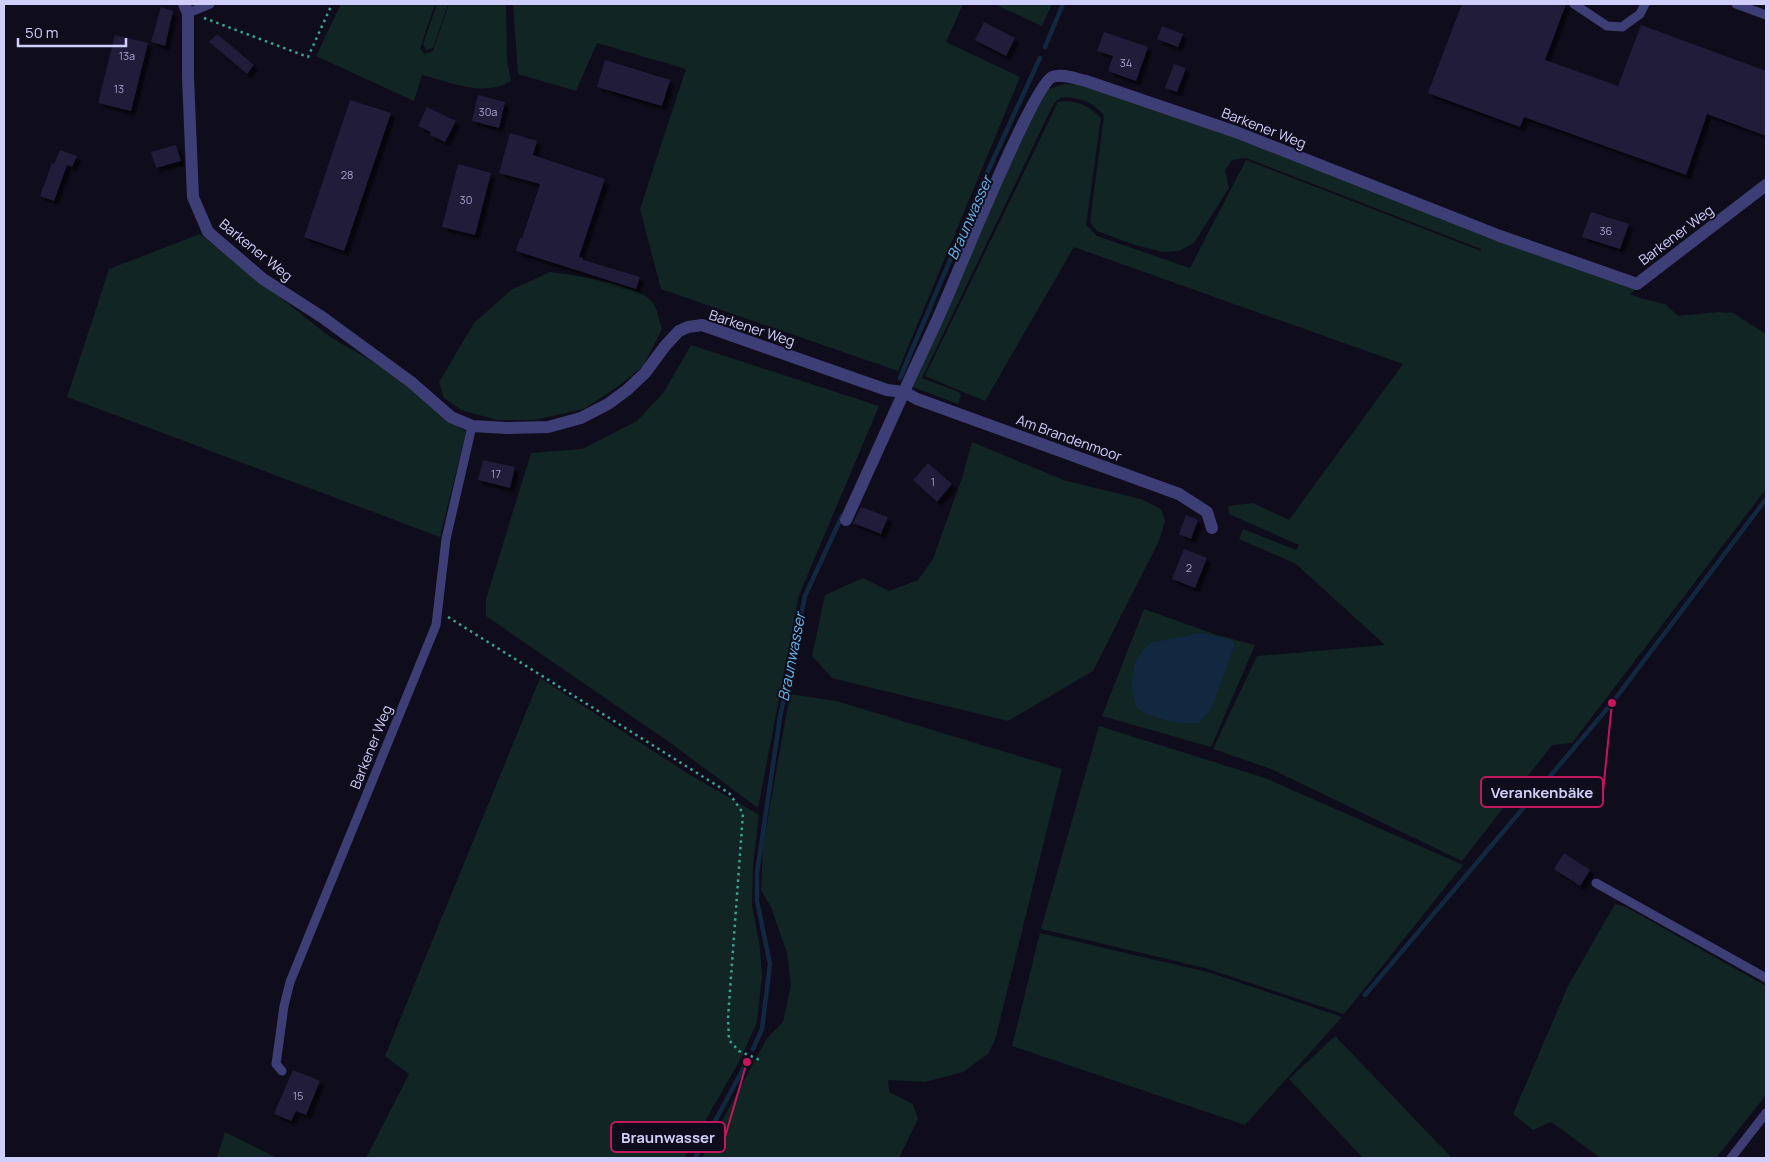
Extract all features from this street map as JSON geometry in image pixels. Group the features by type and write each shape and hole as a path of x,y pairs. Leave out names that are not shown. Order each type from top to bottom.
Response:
{"street":[{"name":"Barkener Weg","path":"186,8 193,196 208,232 263,279 322,317 411,382 451,417 472,426 507,428 548,427 581,418 608,404 627,390 645,373 679,331 688,327 702,325 887,390 904,392"},
{"name":"Barkener Weg","path":"846,520 942,309 1022,125 1044,85 1052,77 1063,76 1086,81 1236,132 1500,236 1637,284 1766,186"},
{"name":"Am Brandenmoor","path":"904,392 917,399 1179,494 1207,512 1212,528"}],"lane":[{"path":"186,8 210,4"},
{"path":"1574,4 1607,26 1622,27 1640,14 1646,4"},
{"path":"1736,4 1766,15"},
{"name":"Barkener Weg","path":"282,1070 276,1064 286,993 436,625 446,539 472,426"},
{"path":"1596,883 1766,978"},
{"path":"1731,1158 1766,1113"}],"path":[{"path":"186,8 308,57 332,4"},
{"path":"438,611 729,793 743,813 728,1018 729,1040 739,1050 762,1061"}],"green space":[{"path":"341,4 435,4 420,49 425,54 433,51 449,4 506,4 507,61 511,81 501,86 478,88 467,87 422,75 414,101 316,56"},
{"path":"437,4 448,4 433,48 426,50 423,44"},
{"path":"513,4 963,4 946,42 1020,77 898,371 661,289 640,209 686,69 597,43 576,91 518,74"},
{"path":"994,4 1052,4 1042,26"},
{"path":"1065,84 1084,85 1238,137 1637,288 1630,294 1665,304 1678,316 1718,312 1733,313 1766,334 1766,489 1572,743 1552,745 1462,861 1271,769 1213,749 1257,656 1385,645 1296,564 1239,539 1243,529 1296,550 1299,545 1229,514 1228,506 1253,503 1289,520 1403,364 1074,247 985,401 925,376 1058,102 1065,101 1082,104 1101,118 1086,225 1097,236 1190,268 1246,160 1481,251 1481,249 1246,158 1232,160 1225,170 1229,188 1194,243 1179,251 1163,252 1135,245 1097,231 1090,222 1104,115 1095,106 1085,101 1062,97 1054,103 922,378 959,392 961,396 958,404 910,386 1024,126 1048,89"},
{"path":"200,234 330,337 417,391 446,418 466,432 440,537 67,397 109,269"},
{"path":"550,272 589,278 621,286 646,296 653,303 662,329 643,366 620,385 584,409 534,420 497,420 461,410 444,398 439,382 474,323 511,290"},
{"path":"691,345 879,406 799,595 758,808 672,744 486,616 486,599 531,453 582,449 637,421 664,392"},
{"path":"972,442 1066,481 1141,499 1161,509 1165,521 1159,541 1093,671 1008,721 832,678 812,656 825,595 863,578 889,591 918,580 933,559 962,478"},
{"path":"1144,609 1217,635 1255,645 1211,747 1102,716"},
{"path":"540,678 687,773 759,815 753,865 752,905 760,948 762,975 757,1022 741,1058 684,1158 366,1158 409,1074 385,1056"},
{"path":"790,694 836,701 1062,769 995,1040 988,1054 963,1072 925,1082 888,1080 889,1092 913,1104 918,1119 899,1158 702,1158 767,1038 783,1022 791,985 787,953 771,907 761,890 763,845"},
{"path":"1099,726 1265,778 1463,865 1344,1014 1205,968 1041,929"},
{"path":"1615,904 1626,907 1766,986 1766,1095 1716,1158 1601,1158 1551,1122 1533,1130 1513,1114 1568,986"},
{"path":"1040,933 1211,973 1342,1017 1245,1125 1012,1046"},
{"path":"1335,1036 1452,1158 1363,1158 1289,1079"},
{"path":"225,1132 277,1158 217,1158"}],"water":[{"path":"1200,633 1230,639 1235,644 1211,709 1199,723 1191,723 1167,720 1137,709 1131,685 1136,659 1150,643"}],"building":[{"path":"1462,4 1566,4 1545,60 1618,86 1641,25 1766,71 1766,136 1707,114 1686,175 1524,117 1520,127 1428,93"},
{"path":"161,7 173,11 165,46 151,42"},
{"path":"984,22 1015,38 1006,56 975,40"},
{"path":"1162,26 1183,34 1178,47 1157,39"},
{"path":"1104,32 1148,47 1136,81 1108,71 1113,56 1097,51"},
{"path":"217,34 254,65 247,74 209,42"},
{"path":"115,35 148,43 131,111 98,103"},
{"path":"605,60 670,80 662,106 597,87"},
{"path":"1174,64 1186,68 1177,92 1165,88"},
{"path":"478,95 505,102 499,128 472,121"},
{"path":"350,100 391,113 344,251 304,237"},
{"path":"427,107 456,121 445,142 430,135 431,132 418,126"},
{"path":"510,133 537,141 533,155 605,179 579,257 583,258 583,260 640,277 636,289 516,251 540,184 499,173"},
{"path":"176,145 181,161 156,168 151,152"},
{"path":"60,150 77,156 72,167 67,165 54,201 40,196 52,163 54,164"},
{"path":"458,164 491,173 475,235 442,227"},
{"path":"1591,212 1629,224 1620,249 1582,237"},
{"path":"483,460 515,467 510,488 478,480"},
{"path":"928,463 952,484 937,502 913,480"},
{"path":"861,507 888,517 881,534 853,523"},
{"path":"1186,515 1198,520 1191,539 1179,534"},
{"path":"1184,549 1207,558 1195,588 1172,579"},
{"path":"1564,853 1590,870 1580,886 1554,869"},
{"path":"293,1070 320,1081 306,1115 296,1111 291,1121 274,1114"}],"waterway":[{"name":"Braunwasser","path":"1045,47 1063,4"},
{"name":"Braunwasser","path":"900,378 987,173 1040,58"},
{"path":"1365,995 1612,703 1766,499"},
{"name":"Braunwasser","path":"753,1049 762,1029 770,964 757,901 757,873 780,717 805,596 842,516"},
{"name":"Braunwasser","path":"695,1158 747,1062"}],"place":[{"name":"Verankenbäke","path":"1612,703"},
{"name":"Braunwasser","path":"747,1062"}]}
